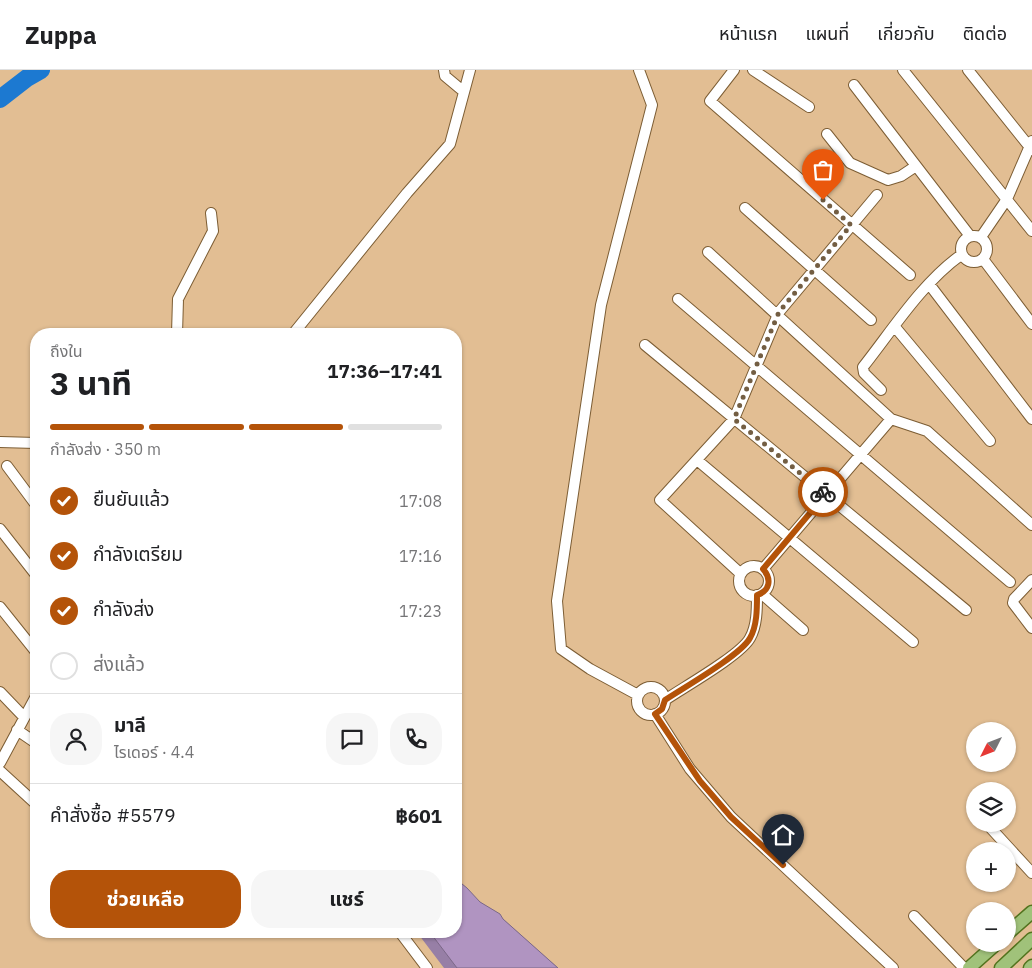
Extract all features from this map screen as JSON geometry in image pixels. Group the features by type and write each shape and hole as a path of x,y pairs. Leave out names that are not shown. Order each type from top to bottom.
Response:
{"main road":[{"path":"1016,926 1032,912"},
{"path":"1001,968 1032,939"},
{"path":"969,968 987,952"}],"street":[{"path":"444,70 445,76 463,91"},
{"path":"298,328 407,193 446,150 454,132 463,91 470,70"},
{"path":"638,695 590,669 561,649 558,601 600,305 652,105 639,70"},
{"path":"734,70 710,101 910,275"},
{"path":"753,70 809,107"},
{"path":"903,70 1032,230"},
{"path":"968,70 1031,146 1007,199 981,237"},
{"path":"854,85 970,236"},
{"path":"827,134 850,163 888,180 901,176 916,166"},
{"path":"742,574 660,500 734,419 778,315 877,195"},
{"path":"745,208 872,320"},
{"path":"177,328 178,298 213,231 211,213"},
{"path":"961,255 961,243 970,236 981,237"},
{"path":"981,237 987,248 982,259"},
{"path":"708,252 890,419 927,431 1032,525"},
{"path":"961,255 971,262 982,259"},
{"path":"881,390 864,373 863,367 929,284 961,255"},
{"path":"982,259 1032,324"},
{"path":"929,284 1032,419"},
{"path":"678,299 1010,582"},
{"path":"894,327 990,441"},
{"path":"645,345 966,610"},
{"path":"763,569 890,419"},
{"path":"0,442 30,443"},
{"path":"696,460 913,642"},
{"path":"7,466 30,497"},
{"path":"0,529 30,568"},
{"path":"665,700 661,692 653,687 644,688 638,695 639,708 646,714 655,714 662,709 665,700 739,650 750,638 756,617 759,595 769,583 767,573 763,569 754,566 744,570 740,579 742,588 748,594 759,595 803,630"},
{"path":"1032,580 1014,599 1013,604 1032,628"},
{"path":"0,607 30,644"},
{"path":"0,692 24,717"},
{"path":"0,763 30,706"},
{"path":"655,714 690,769 731,817 893,968"},
{"path":"18,730 30,738"},
{"path":"0,771 30,798"},
{"path":"994,832 1032,873"},
{"path":"914,916 964,968"},
{"path":"404,938 427,968"}],"building":[{"path":"462,884 480,902 500,914 503,919 558,968 457,968 434,938 462,938"}],"waterway":[{"path":"0,99 27,78 41,70"}],"way so far":[{"path":"823,200 851,225 779,312 734,419 823,492"}],"route":[{"path":"783,865 731,817 700,781 690,769 655,714 662,709 665,700 739,650 750,638 756,617 757,595 765,591 769,583 767,573 763,569 826,494 823,492"}]}
